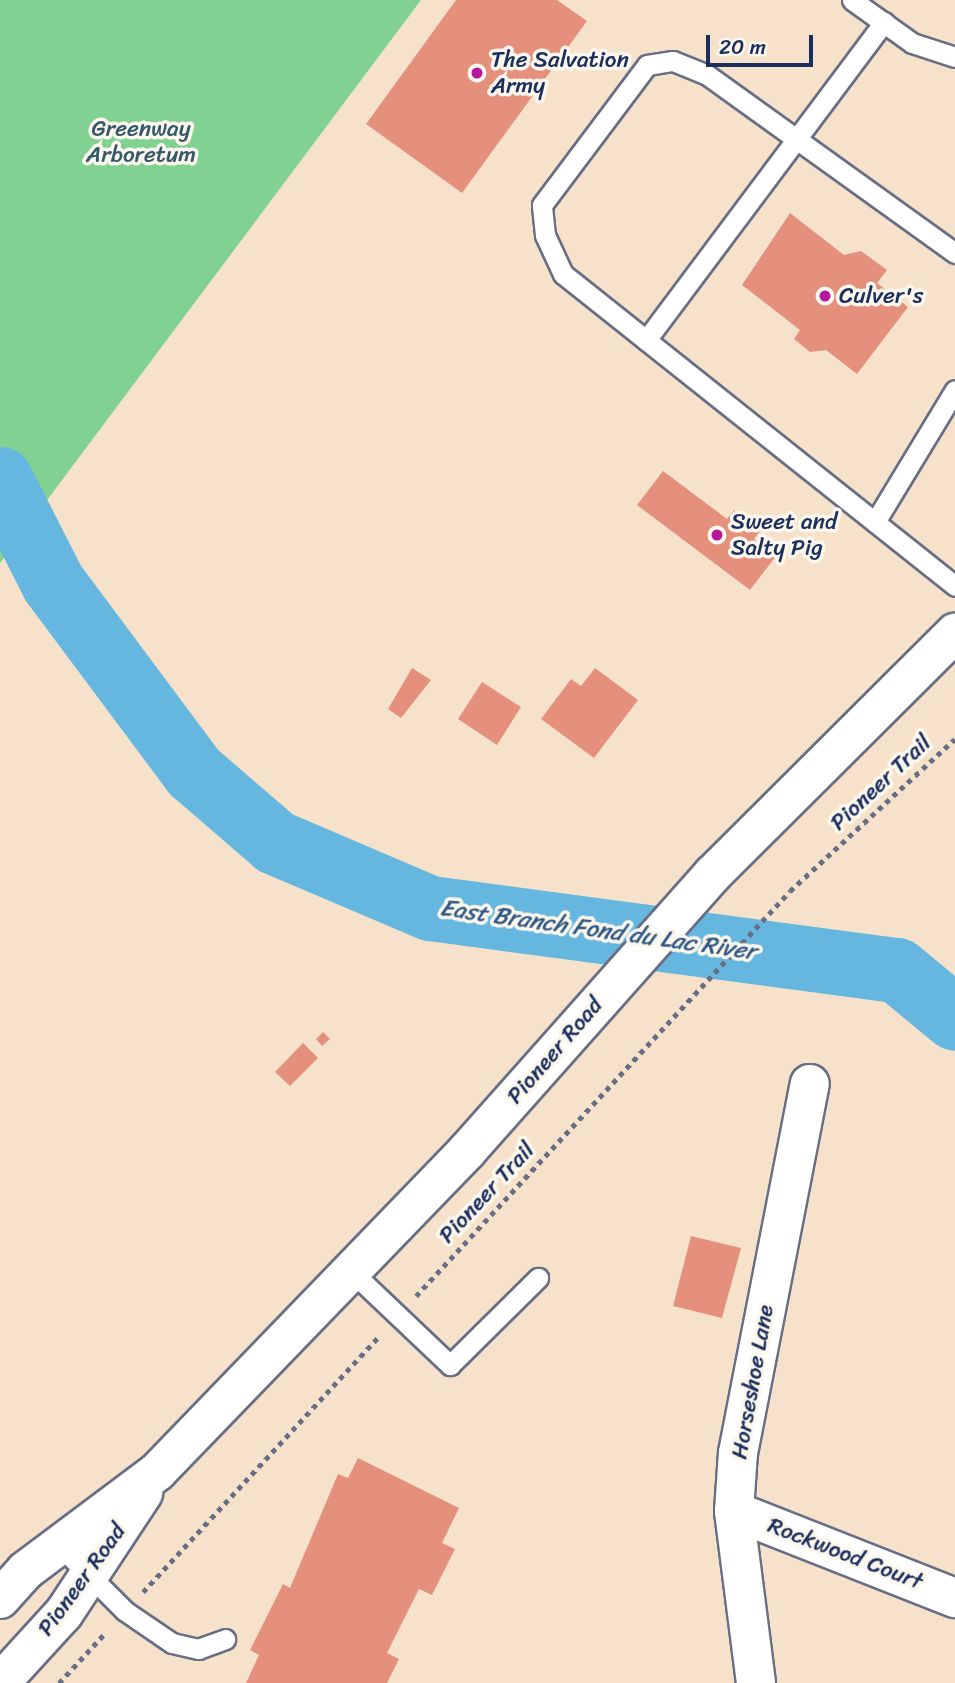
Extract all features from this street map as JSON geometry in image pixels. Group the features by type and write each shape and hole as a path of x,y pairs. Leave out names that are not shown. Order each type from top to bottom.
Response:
{"main road":[{"name":"Pioneer Road","path":"0,1599 59,1545 158,1471 351,1271 713,874 955,633"},
{"name":"Horseshoe Lane","path":"756,1683 734,1511 738,1453 810,1084"},
{"name":"Pioneer Road","path":"0,1683 89,1575 158,1471"},
{"name":"Rockwood Court","path":"734,1511 955,1598"}],"lane":[{"path":"852,0 924,50 955,57"},
{"path":"646,340 884,22"},
{"path":"955,253 799,136 706,74 673,61 647,65 561,173 542,205 545,236 563,274 955,586"},
{"path":"875,522 955,390"},
{"path":"351,1271 450,1365 538,1278"},
{"path":"59,1545 125,1611 172,1643 198,1649 225,1639"}],"path":[{"name":"Pioneer Trail","path":"59,1683 790,891 955,739"}],"green space":[{"name":"Greenway Arboretum","path":"0,0 421,0 0,563"}],"building":[{"name":"The Salvation Army","path":"456,0 557,0 587,21 462,193 366,124"},
{"name":"Culver's","path":"790,213 844,255 861,251 887,270 877,283 908,307 857,374 826,350 810,352 794,339 800,330 742,285"},
{"name":"Sweet and Salty Pig","path":"663,471 727,519 734,510 761,530 754,539 776,556 750,590 637,505"},
{"path":"412,668 431,680 401,718 388,709"},
{"path":"595,668 638,700 594,758 541,719 571,679 581,686"},
{"path":"482,682 521,707 497,745 458,719"},
{"path":"323,1032 330,1039 322,1046 316,1039"},
{"path":"303,1043 318,1058 290,1086 275,1072"},
{"path":"691,1236 741,1248 722,1318 673,1306"},
{"path":"358,1458 459,1508 442,1543 455,1549 432,1595 419,1589 387,1653 399,1659 387,1683 246,1683 259,1655 250,1650 283,1584 290,1588 338,1474 348,1478"}],"waterway":[{"name":"East Branch Fond du Lac River","path":"0,479 53,583 194,772 275,842 430,908 897,970 955,1018"}],"place":[{"name":"The Salvation Army","path":"477,73"},
{"name":"Culver's","path":"825,296"},
{"name":"Sweet and Salty Pig","path":"717,535"}]}
